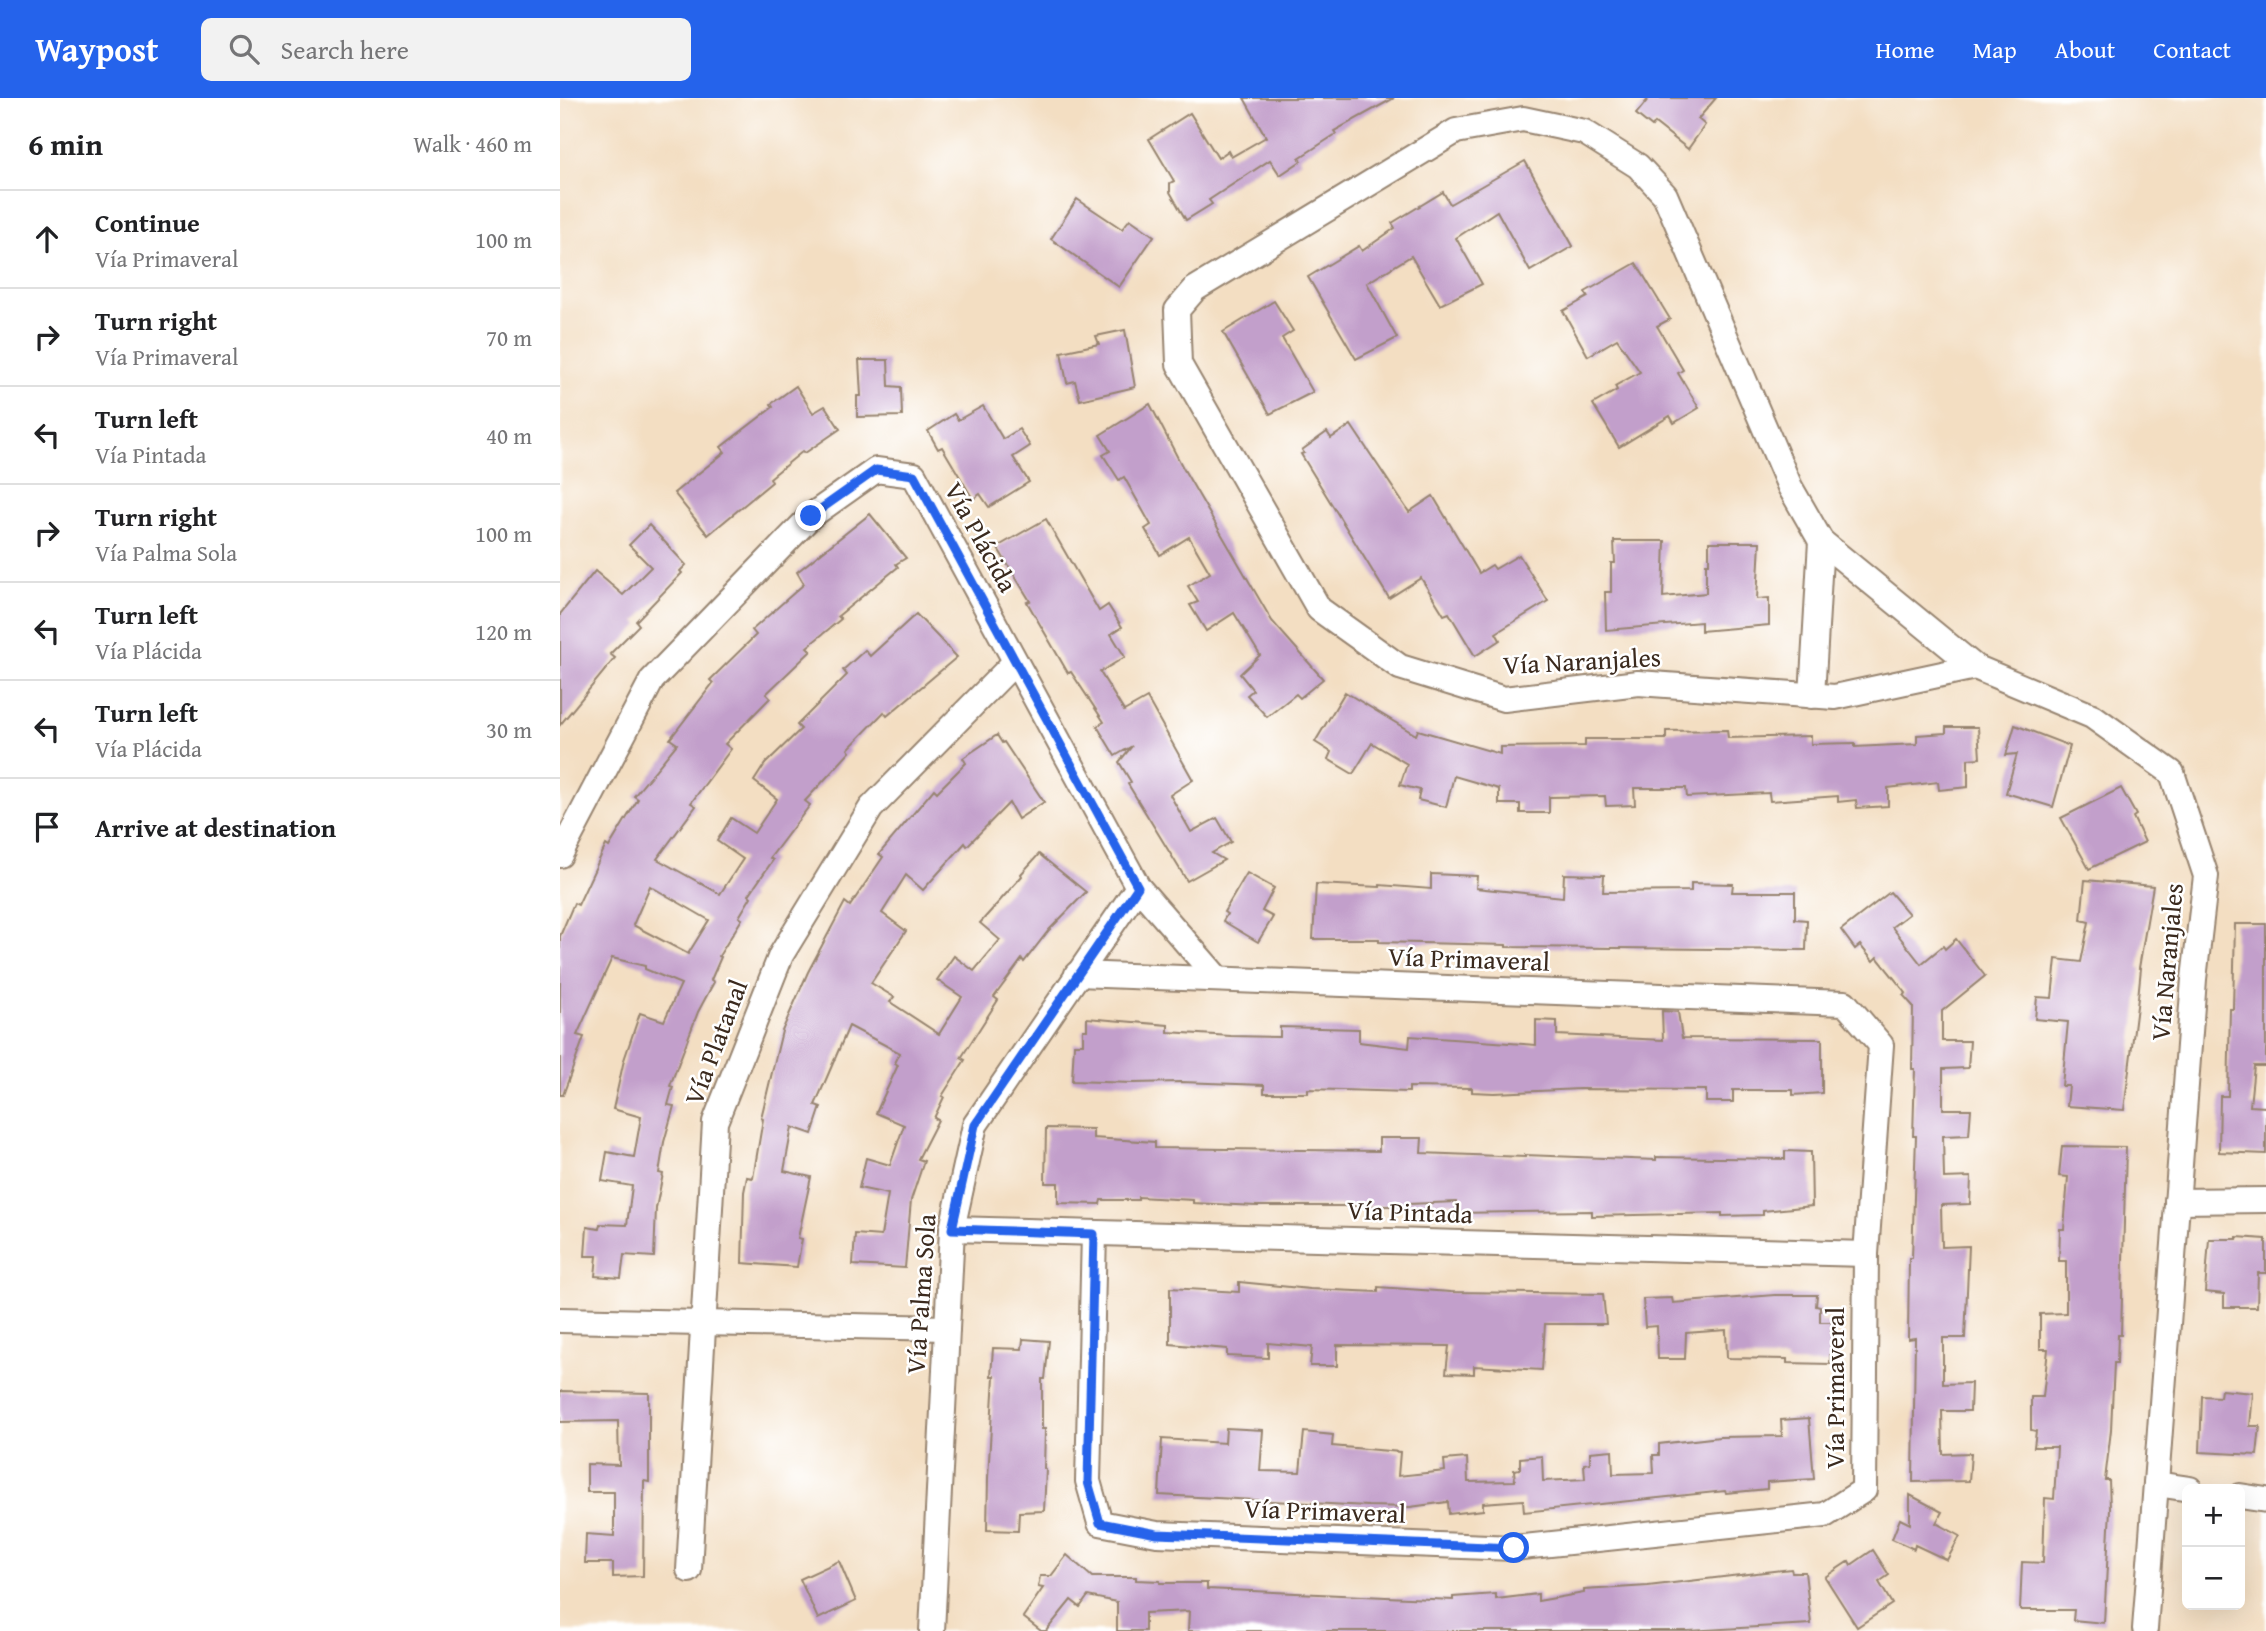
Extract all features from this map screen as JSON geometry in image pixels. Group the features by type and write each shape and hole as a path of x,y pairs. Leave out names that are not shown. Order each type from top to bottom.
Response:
{"street":[{"name":"Vía Naranjales","path":"1821,541 1790,487 1665,195 1638,166 1584,132 1524,119 1456,131 1195,289 1177,310 1179,363 1319,609 1401,667 1504,699 1638,683 1835,697 1975,667 2092,716 2172,772 2206,876 2194,979 2145,1629"},
{"name":"Vía Plácida","path":"560,855 652,680 811,516 876,470 914,475 1138,887 1218,979"},
{"path":"1821,541 1975,667"},
{"path":"1812,696 1821,541"},
{"name":"Vía Platanal","path":"689,1570 715,1122 781,955 871,808 1015,662"},
{"name":"Vía Palma Sola","path":"932,1631 952,1229 975,1125 1138,887"},
{"name":"Vía Primaveral","path":"1077,974 1845,1003 1881,1045 1866,1254 1864,1490 1825,1515 1514,1548 1157,1534 1100,1523 1088,1482 1094,1234"},
{"path":"2178,1201 2266,1200"},
{"name":"Vía Pintada","path":"952,1229 1866,1254"},
{"path":"560,1320 947,1328"},
{"path":"2156,1484 2182,1488"},
{"path":"2245,1497 2266,1500"}],"building":[{"path":"1244,98 1394,98 1334,131 1336,134 1299,158 1301,161 1280,175 1270,160 1209,200 1212,204 1186,220 1170,192 1170,183 1174,181 1149,139 1190,113 1218,158 1228,151 1231,157 1266,137"},
{"path":"1649,98 1716,98 1698,119 1705,125 1688,149 1655,123 1652,127 1636,114"},
{"path":"1525,161 1573,246 1530,271 1497,211 1456,238 1482,284 1440,305 1411,256 1367,283 1397,338 1356,359 1308,277 1359,246 1362,251 1395,228 1392,223 1443,192 1450,204"},
{"path":"1077,199 1122,229 1130,219 1154,236 1119,287 1051,239"},
{"path":"1636,263 1670,319 1657,326 1683,370 1678,373 1699,408 1674,423 1670,416 1619,447 1593,404 1617,390 1615,386 1640,372 1617,339 1588,356 1563,311 1588,297 1585,292"},
{"path":"1274,301 1293,331 1282,338 1313,392 1270,414 1223,332"},
{"path":"1125,330 1135,387 1080,400 1075,381 1067,383 1061,352 1099,344 1096,336"},
{"path":"859,360 888,360 889,386 901,387 902,416 857,417 857,396 861,396"},
{"path":"796,386 813,413 825,406 840,429 805,453 803,451 770,478 772,482 708,535 674,493 725,452 721,447"},
{"path":"1150,404 1183,468 1272,621 1323,679 1300,698 1296,694 1267,717 1247,695 1253,690 1240,674 1260,655 1234,613 1206,631 1190,605 1198,602 1188,586 1210,573 1189,537 1160,555 1145,529 1151,525 1124,477 1119,480 1103,455 1110,451 1100,435"},
{"path":"983,406 1003,439 1019,429 1030,446 1013,457 1029,482 989,507 980,494 973,499 942,447 938,449 928,431 954,414 958,420"},
{"path":"1351,425 1409,512 1433,496 1479,573 1492,565 1495,569 1519,555 1548,601 1496,633 1500,640 1475,656 1449,613 1444,615 1421,578 1389,598 1301,454 1304,453 1302,450 1327,432 1331,438"},
{"path":"870,514 906,558 838,616 841,619 807,647 811,651 766,694 770,698 725,744 731,749 691,803 696,806 657,859 720,894 743,859 717,841 731,818 754,833 777,799 754,781 765,764 801,729 797,725 847,675 843,670 865,650 870,656 916,614 957,657 887,716 884,712 848,749 850,752 805,801 810,805 770,858 773,860 749,895 751,897 739,917 742,919 719,956 721,957 711,980 714,982 698,1012 670,1086 673,1087 668,1105 674,1106 659,1173 663,1174 656,1208 654,1257 624,1255 621,1278 595,1276 597,1256 585,1256 587,1227 599,1229 600,1224 627,1225 632,1186 602,1181 607,1152 634,1157 641,1117 613,1109 624,1060 640,1013 664,1021 681,984 645,969 645,966 612,958 577,1035 584,1037 563,1095 560,1095 560,936 574,903 578,905 606,845 609,847 638,799 634,796 677,744 670,739 713,683 710,680 756,635 752,630 804,584 797,572","holes":["650,886 709,920 688,954 633,925"]},
{"path":"1046,519 1099,611 1108,605 1122,627 1111,634 1125,657 1100,672 1124,711 1147,698 1193,780 1170,795 1191,832 1217,818 1231,842 1212,853 1224,860 1187,881 1128,784 1131,782 1119,762 1132,746 1115,756 1097,726 1104,722 1071,672 1068,673 1027,602 1030,601 997,547"},
{"path":"649,525 686,565 680,571 682,573 636,621 639,625 610,654 615,658 560,725 560,614 595,571 623,595 651,567 629,545"},
{"path":"1614,541 1665,541 1663,597 1706,593 1709,542 1760,542 1757,599 1769,598 1769,625 1701,631 1701,622 1606,630 1605,592 1611,592 1611,563 1615,563"},
{"path":"1345,692 1416,735 1418,730 1500,754 1500,747 1585,746 1585,739 1666,739 1666,731 1727,730 1728,738 1811,736 1811,744 1855,743 1855,747 1917,744 1917,735 1946,733 1946,727 1978,727 1980,758 1968,759 1968,787 1939,790 1938,782 1888,788 1888,806 1857,808 1856,800 1838,802 1838,796 1770,801 1769,793 1687,797 1686,788 1634,788 1635,805 1606,806 1605,796 1549,797 1549,813 1520,813 1520,804 1499,804 1499,789 1454,776 1446,807 1418,800 1420,790 1400,785 1407,764 1372,743 1353,774 1328,759 1331,752 1315,742"},
{"path":"2015,725 2070,746 2053,807 2006,793 2017,754 2006,755"},
{"path":"997,735 1044,802 1018,819 1009,803 967,846 965,843 923,890 906,875 882,913 906,931 871,983 894,997 890,1002 939,1034 962,997 937,980 954,956 974,971 1000,940 980,923 1039,854 1086,892 1049,930 1024,962 1022,959 994,997 998,1000 961,1058 965,1060 942,1096 944,1097 934,1118 938,1120 918,1159 924,1161 911,1200 905,1268 853,1265 855,1234 881,1236 888,1194 859,1188 866,1158 890,1165 904,1125 876,1113 898,1065 895,1063 900,1053 849,1026 815,1105 821,1107 812,1134 792,1127 784,1171 811,1177 798,1238 802,1239 797,1267 742,1263 744,1192 747,1177 753,1178 763,1119 761,1118 782,1031 808,972 845,902 850,906 883,857 879,854 934,789 937,792 966,763 963,758"},
{"path":"2121,788 2136,815 2133,817 2145,842 2089,869 2061,818"},
{"path":"1247,873 1274,888 1262,911 1273,917 1258,942 1223,921 1227,914 1224,912"},
{"path":"1431,874 1477,876 1476,888 1563,897 1564,874 1604,875 1603,892 1691,891 1691,883 1733,884 1732,892 1795,892 1795,919 1807,920 1806,950 1506,947 1379,942 1379,939 1313,939 1316,884 1431,889"},
{"path":"2085,880 2153,886 2139,968 2138,998 2124,1110 2067,1106 2069,1086 2062,1086 2068,1022 2035,1019 2037,997 2052,998 2056,959 2081,962 2089,922 2081,920"},
{"path":"1890,892 1909,914 1892,927 1921,964 1956,939 1985,976 1942,1011 1942,1041 1970,1041 1968,1068 1943,1069 1943,1109 1971,1109 1969,1135 1943,1136 1944,1178 1971,1177 1970,1204 1941,1205 1942,1247 1969,1246 1965,1338 1943,1338 1943,1384 1971,1383 1970,1411 1942,1411 1943,1454 1971,1453 1969,1481 1913,1482 1915,1338 1908,1339 1909,1258 1912,1258 1916,1136 1913,1136 1913,1006 1877,957 1873,961 1860,945 1855,949 1841,930"},
{"path":"2235,924 2266,924 2266,1066 2254,1066 2250,1106 2266,1107 2266,1154 2219,1152 2220,1096 2228,1096"},
{"path":"1662,1011 1678,1012 1682,1038 1822,1039 1822,1093 1793,1095 1793,1090 1733,1090 1733,1102 1706,1102 1706,1090 1580,1089 1494,1093 1472,1092 1472,1088 1409,1087 1409,1092 1308,1089 1308,1093 1264,1093 1264,1085 1072,1081 1074,1044 1083,1044 1083,1030 1087,1030 1087,1018 1168,1025 1168,1032 1231,1036 1280,1037 1280,1027 1359,1029 1359,1042 1409,1048 1410,1036 1536,1045 1536,1020 1557,1021 1557,1035 1663,1040"},
{"path":"1046,1128 1093,1129 1093,1138 1155,1142 1155,1148 1379,1151 1379,1138 1422,1138 1421,1153 1525,1157 1785,1159 1785,1151 1811,1152 1812,1206 1763,1211 1763,1215 1722,1216 1722,1213 1592,1216 1592,1211 1456,1213 1456,1202 1408,1206 1257,1206 1138,1197 1138,1200 1101,1200 1100,1204 1058,1203 1058,1183 1045,1183"},
{"path":"2062,1146 2126,1147 2121,1335 2118,1335 2117,1363 2114,1363 2111,1430 2105,1480 2109,1480 2110,1509 2104,1623 2073,1620 2074,1610 2020,1610 2022,1562 2043,1563 2045,1498 2054,1499 2057,1447 2034,1447 2036,1431 2031,1430 2031,1397 2043,1397 2048,1349 2040,1349 2040,1314 2066,1313 2066,1261 2059,1261 2060,1229 2064,1229 2068,1177 2059,1176"},
{"path":"2209,1239 2266,1239 2266,1273 2258,1273 2257,1307 2224,1307 2224,1294 2205,1292"},
{"path":"1239,1282 1378,1292 1378,1287 1451,1292 1603,1294 1606,1324 1545,1324 1542,1370 1474,1366 1474,1374 1446,1373 1449,1346 1337,1345 1337,1366 1310,1366 1312,1347 1268,1343 1268,1358 1227,1356 1227,1349 1170,1344 1170,1288 1239,1292"},
{"path":"1775,1295 1817,1295 1816,1306 1820,1307 1820,1322 1832,1322 1830,1364 1787,1363 1787,1359 1727,1358 1726,1330 1686,1333 1685,1359 1658,1359 1657,1326 1645,1327 1643,1299 1672,1298 1673,1303"},
{"path":"1023,1339 1049,1341 1045,1379 1042,1379 1042,1429 1045,1429 1046,1469 1044,1511 1019,1512 1018,1531 987,1530 993,1348 1022,1349"},
{"path":"2221,1390 2253,1393 2250,1426 2260,1426 2257,1455 2200,1452 2202,1396 2220,1397"},
{"path":"560,1391 649,1393 649,1482 644,1481 643,1576 613,1577 613,1563 585,1563 586,1534 614,1536 614,1492 587,1492 587,1464 619,1465 618,1421 560,1422"},
{"path":"1809,1418 1814,1479 1767,1482 1767,1489 1524,1512 1523,1500 1483,1503 1483,1510 1449,1514 1448,1502 1410,1507 1368,1506 1159,1495 1162,1439 1225,1443 1226,1428 1263,1430 1260,1471 1300,1472 1304,1432 1333,1435 1332,1446 1400,1452 1398,1476 1445,1471 1444,1460 1467,1458 1468,1482 1515,1481 1514,1470 1520,1469 1520,1458 1542,1456 1543,1481 1585,1479 1584,1464 1590,1463 1590,1452 1612,1450 1613,1474 1654,1473 1653,1455 1659,1455 1659,1444 1720,1437 1782,1436 1781,1420"},
{"path":"1910,1495 1942,1512 1936,1523 1960,1536 1947,1560 1915,1545 1914,1549 1892,1539 1900,1519 1910,1524"},
{"path":"1873,1550 1889,1575 1879,1582 1892,1604 1857,1627 1825,1577 1849,1561 1851,1565"},
{"path":"1067,1555 1092,1577 1136,1577 1136,1580 1160,1583 1207,1583 1207,1589 1453,1600 1453,1597 1496,1594 1496,1599 1538,1594 1538,1601 1584,1593 1584,1590 1648,1586 1791,1569 1792,1572 1805,1572 1811,1624 1688,1631 1188,1631 1189,1611 1145,1613 1145,1631 1117,1631 1117,1602 1088,1596 1080,1607 1071,1600 1046,1631 1041,1631 1023,1617 1043,1588 1038,1587 1040,1576 1051,1576"},
{"path":"839,1561 856,1601 818,1619 800,1579"}],"route":[{"path":"811,516 876,470 914,475 1138,887 975,1125 952,1229 1094,1234 1088,1482 1100,1523 1157,1534 1514,1548"}]}
